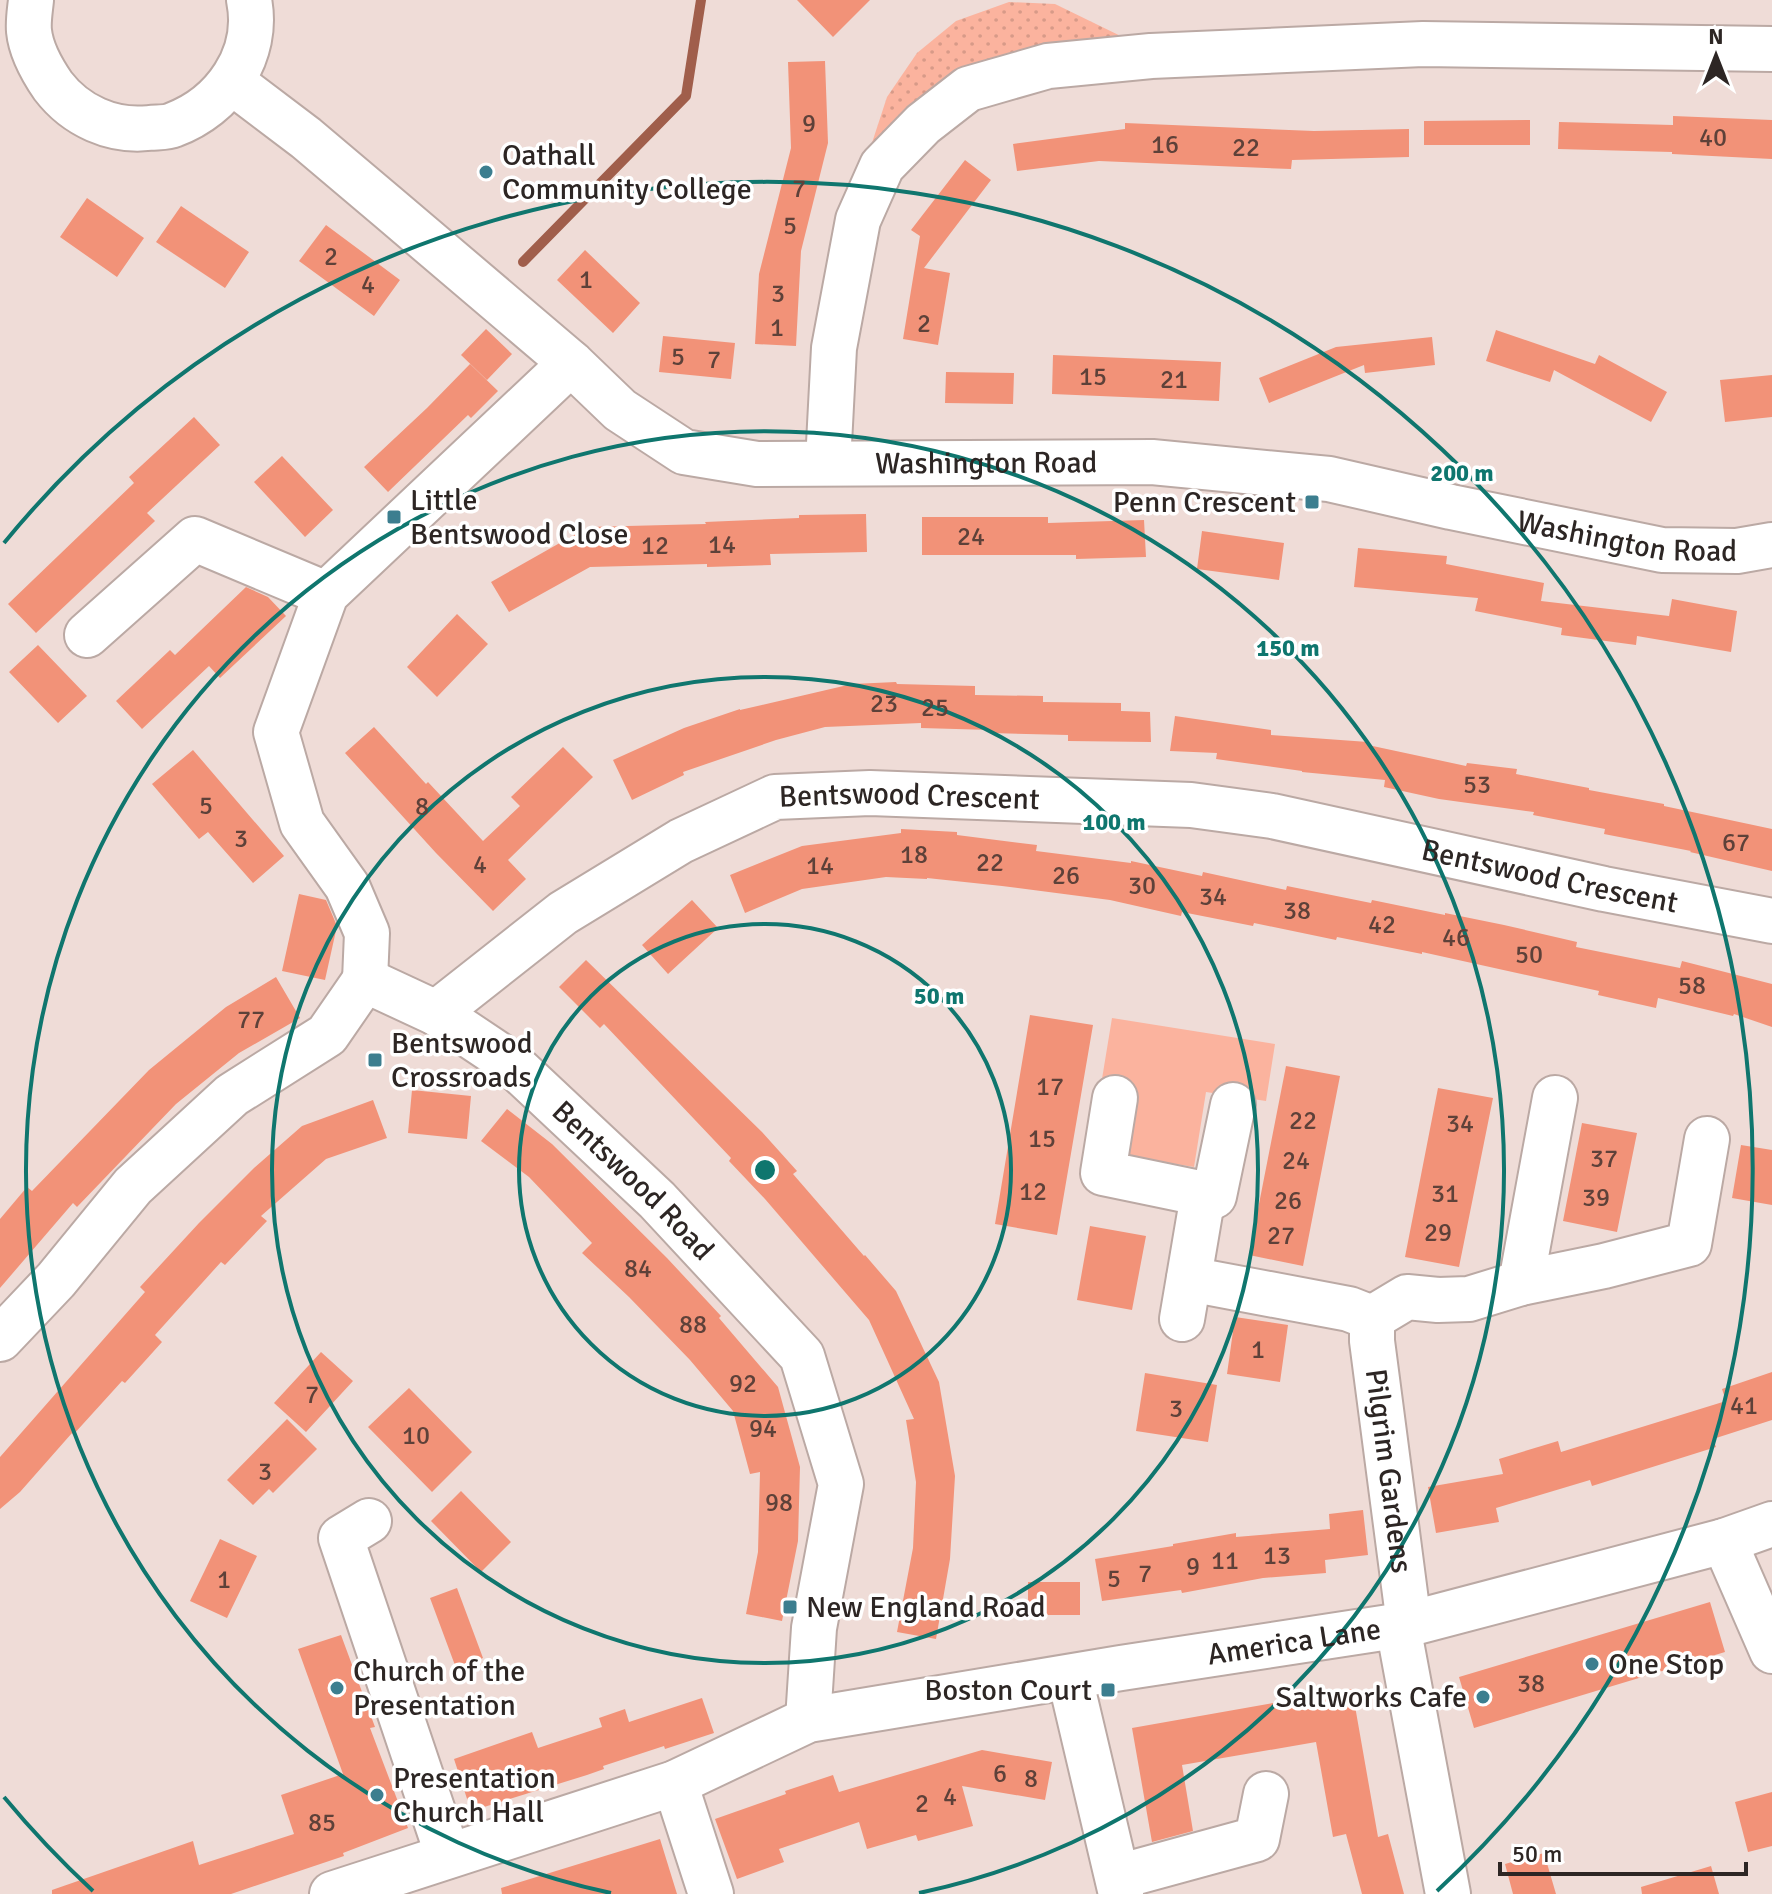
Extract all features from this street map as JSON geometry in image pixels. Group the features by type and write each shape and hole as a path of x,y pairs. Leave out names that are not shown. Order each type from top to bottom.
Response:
{"street":[{"path":"31,0 29,32 41,69 63,100 95,121 133,130 171,126 205,109 232,82 247,50 252,15 249,0"},
{"path":"828,463 834,348 858,220 882,166 923,124 968,89 1048,66 1167,56 1423,44 1772,49"},
{"name":"Washington Road","path":"232,82 306,138 571,363 620,410 684,452 757,464 1152,462 1329,479 1662,550 1737,551 1772,545"},
{"path":"0,1339 56,1280 133,1186 232,1095 327,1035 365,980 367,933 347,886 302,823 276,732 326,594 571,363"},
{"path":"87,635 195,539 326,594"},
{"name":"Bentswood Crescent","path":"436,1013 563,913 681,841 775,797 870,793 1191,805 1272,816 1772,921"},
{"name":"Bentswood Road","path":"365,980 436,1013 511,1063 657,1200 802,1356 841,1484 814,1628 808,1720"},
{"path":"1115,1098 1103,1173 1214,1196 1233,1105"},
{"path":"1521,1283 1555,1098"},
{"path":"1203,1195 1186,1299 1349,1309 1372,1318 1407,1297 1469,1299 1521,1283 1689,1244 1707,1139"},
{"name":"Pilgrim Gardens","path":"1372,1318 1403,1625 1448,1894"},
{"name":"America Lane","path":"808,1720 1403,1625 1724,1541 1772,1524"},
{"path":"342,1527 448,1856"},
{"path":"1724,1541 1772,1651"},
{"path":"1070,1678 1120,1885 1257,1839 1266,1794"},
{"path":"332,1894 675,1783 808,1720"},
{"path":"675,1783 711,1894"}],"shaded area":[{"path":"1009,2 1055,4 1135,43 869,152 887,97 917,53 956,21"},
{"path":"1112,1018 1275,1044 1266,1101 1206,1092 1194,1167 1121,1155 1101,1085"}],"building":[{"path":"797,0 870,0 833,37"},
{"path":"825,61 828,143 801,251 796,346 755,344 759,274 791,148 788,62"},
{"path":"1673,116 1772,120 1772,159 1558,149 1559,122 1673,125"},
{"path":"1530,120 1530,145 1424,145 1424,121"},
{"path":"1125,123 1314,131 1409,129 1409,157 1292,160 1291,169 1099,161 1017,171 1013,144 1125,129"},
{"path":"965,160 991,180 924,268 950,273 938,345 903,339 920,236 911,230"},
{"path":"87,198 144,238 117,277 60,237"},
{"path":"181,206 249,252 225,288 156,242"},
{"path":"326,225 400,280 374,316 299,261"},
{"path":"585,250 640,303 613,333 557,280"},
{"path":"486,329 512,354 487,380 461,355"},
{"path":"1496,330 1595,364 1599,355 1667,392 1651,422 1554,370 1550,382 1486,361"},
{"path":"663,336 735,343 731,379 659,372"},
{"path":"1432,337 1435,365 1365,373 1364,365 1269,403 1259,378 1336,347"},
{"path":"1053,355 1221,362 1219,401 1052,394"},
{"path":"470,364 498,391 471,418 468,415 388,492 364,467"},
{"path":"946,372 1014,373 1013,404 945,403"},
{"path":"1772,375 1772,417 1725,422 1720,380"},
{"path":"194,417 220,445 147,513 155,521 36,633 8,604 134,483 129,477"},
{"path":"282,456 333,510 305,537 254,482"},
{"path":"866,514 867,552 770,554 771,565 590,567 509,612 491,582 588,527 706,524 799,518 799,515"},
{"path":"922,517 1048,517 1048,523 1144,520 1146,557 1076,559 1076,555 922,555"},
{"path":"1202,531 1284,543 1279,580 1197,569"},
{"path":"1358,548 1447,556 1446,564 1544,583 1541,601 1669,616 1672,599 1737,611 1731,652 1637,636 1636,645 1561,635 1562,628 1475,611 1478,598 1354,587"},
{"path":"246,587 268,597 286,616 220,678 209,666 142,729 116,701 170,650 175,655"},
{"path":"457,614 488,644 437,697 407,667"},
{"path":"38,645 87,696 58,723 9,672"},
{"path":"896,682 975,686 975,695 1043,696 1043,702 1121,703 1121,711 1150,712 1151,742 1068,741 1068,735 921,728 921,723 825,727 776,740 683,772 684,775 632,800 613,760 684,728 740,709 852,684"},
{"path":"1175,716 1271,730 1271,735 1368,742 1368,745 1466,766 1467,763 1517,769 1516,774 1772,829 1772,871 1604,834 1605,829 1533,815 1534,812 1439,799 1384,787 1385,780 1216,759 1217,753 1170,751"},
{"path":"374,727 483,841 520,806 511,797 563,747 593,777 508,860 526,879 493,911 345,753"},
{"path":"193,750 284,856 253,883 208,832 199,839 152,784"},
{"path":"901,829 957,832 957,835 1037,845 1036,851 1131,861 1202,876 1203,872 1286,890 1287,886 1371,903 1372,900 1504,925 1577,942 1576,947 1680,968 1682,961 1772,984 1772,1027 1734,1014 1658,998 1656,1008 1598,995 1599,991 1422,952 1182,912 1181,916 1110,900 1002,886 886,877 802,889 745,913 730,875 802,846 901,833"},
{"path":"299,894 326,900 337,926 325,980 282,971"},
{"path":"692,900 718,928 668,974 642,945"},
{"path":"586,960 762,1132 797,1171 793,1174 896,1291 939,1382 955,1476 950,1559 936,1639 897,1632 913,1548 916,1482 906,1420 914,1419 869,1320 729,1161 731,1158 604,1024 600,1028 559,987"},
{"path":"276,977 300,1018 239,1053 176,1104 77,1207 73,1203 0,1288 0,1219 27,1187 32,1191 149,1070 226,1007"},
{"path":"1030,1015 1093,1025 1057,1235 995,1224"},
{"path":"1286,1066 1340,1076 1303,1266 1249,1255"},
{"path":"1438,1088 1493,1098 1459,1267 1405,1257"},
{"path":"412,1090 471,1096 467,1139 408,1133"},
{"path":"373,1100 387,1138 326,1159 261,1216 267,1221 225,1265 221,1262 155,1335 162,1342 125,1383 122,1381 72,1433 20,1492 0,1509 0,1457 145,1292 140,1287 254,1168 302,1126"},
{"path":"507,1109 552,1144 667,1258 721,1316 719,1318 778,1387 800,1467 798,1541 782,1621 746,1614 758,1552 760,1472 750,1474 733,1411 690,1360 582,1253 592,1243 529,1177 481,1141"},
{"path":"1582,1123 1637,1133 1617,1232 1563,1221"},
{"path":"1741,1145 1772,1150 1772,1205 1732,1198"},
{"path":"1090,1226 1146,1236 1132,1310 1077,1300"},
{"path":"1235,1317 1288,1325 1280,1382 1227,1374"},
{"path":"321,1352 353,1381 306,1432 274,1403"},
{"path":"1772,1372 1772,1420 1713,1439 1716,1447 1592,1486 1590,1480 1496,1508 1499,1522 1436,1533 1428,1487 1503,1474 1499,1459 1558,1441 1561,1452 1726,1401 1722,1389"},
{"path":"1145,1373 1217,1385 1208,1442 1136,1431"},
{"path":"409,1388 472,1452 432,1492 368,1427"},
{"path":"287,1419 317,1449 273,1493 269,1489 253,1505 227,1480"},
{"path":"461,1491 511,1542 481,1572 431,1521"},
{"path":"1363,1510 1368,1555 1325,1560 1326,1573 1263,1578 1182,1593 1181,1590 1102,1601 1095,1559 1236,1533 1236,1537 1330,1529 1329,1514"},
{"path":"220,1539 257,1556 227,1618 190,1601"},
{"path":"1028,1582 1080,1582 1080,1615 1028,1615"},
{"path":"457,1588 483,1658 456,1668 430,1598"},
{"path":"1710,1602 1725,1652 1474,1728 1459,1677"},
{"path":"341,1635 375,1727 370,1728 408,1828 343,1853 344,1856 231,1894 52,1894 52,1890 193,1841 199,1865 294,1834 281,1795 343,1774 298,1649"},
{"path":"1352,1689 1378,1837 1388,1834 1404,1894 1362,1894 1346,1834 1333,1837 1316,1742 1182,1765 1193,1831 1152,1842 1132,1728"},
{"path":"702,1698 714,1733 665,1749 664,1746 603,1766 604,1769 587,1775 471,1811 454,1759 532,1732 538,1748 602,1727 599,1718 625,1709 629,1722"},
{"path":"982,1750 1052,1762 1045,1800 962,1786 973,1826 918,1841 916,1835 867,1849 859,1822 779,1849 784,1862 737,1879 715,1819 833,1775 839,1792"},
{"path":"1772,1792 1772,1846 1748,1852 1735,1802"},
{"path":"660,1839 677,1894 502,1894 501,1888"},
{"path":"1544,1853 1556,1894 1513,1894 1505,1864"},
{"path":"1711,1866 1719,1894 1642,1894 1641,1887"}],"waterway":[{"path":"523,262 686,96 701,0"}],"place":[{"name":"Oathall Community College","path":"486,172"},
{"name":"Penn Crescent","path":"1312,502"},
{"name":"Little Bentswood Close","path":"394,517"},
{"name":"Bentswood Crossroads","path":"375,1060"},
{"name":"New England Road","path":"790,1607"},
{"name":"One Stop","path":"1592,1664"},
{"name":"Church of the Presentation","path":"337,1688"},
{"name":"Boston Court","path":"1108,1690"},
{"name":"Saltworks Cafe","path":"1483,1697"},
{"name":"Presentation Church Hall","path":"377,1795"}]}
